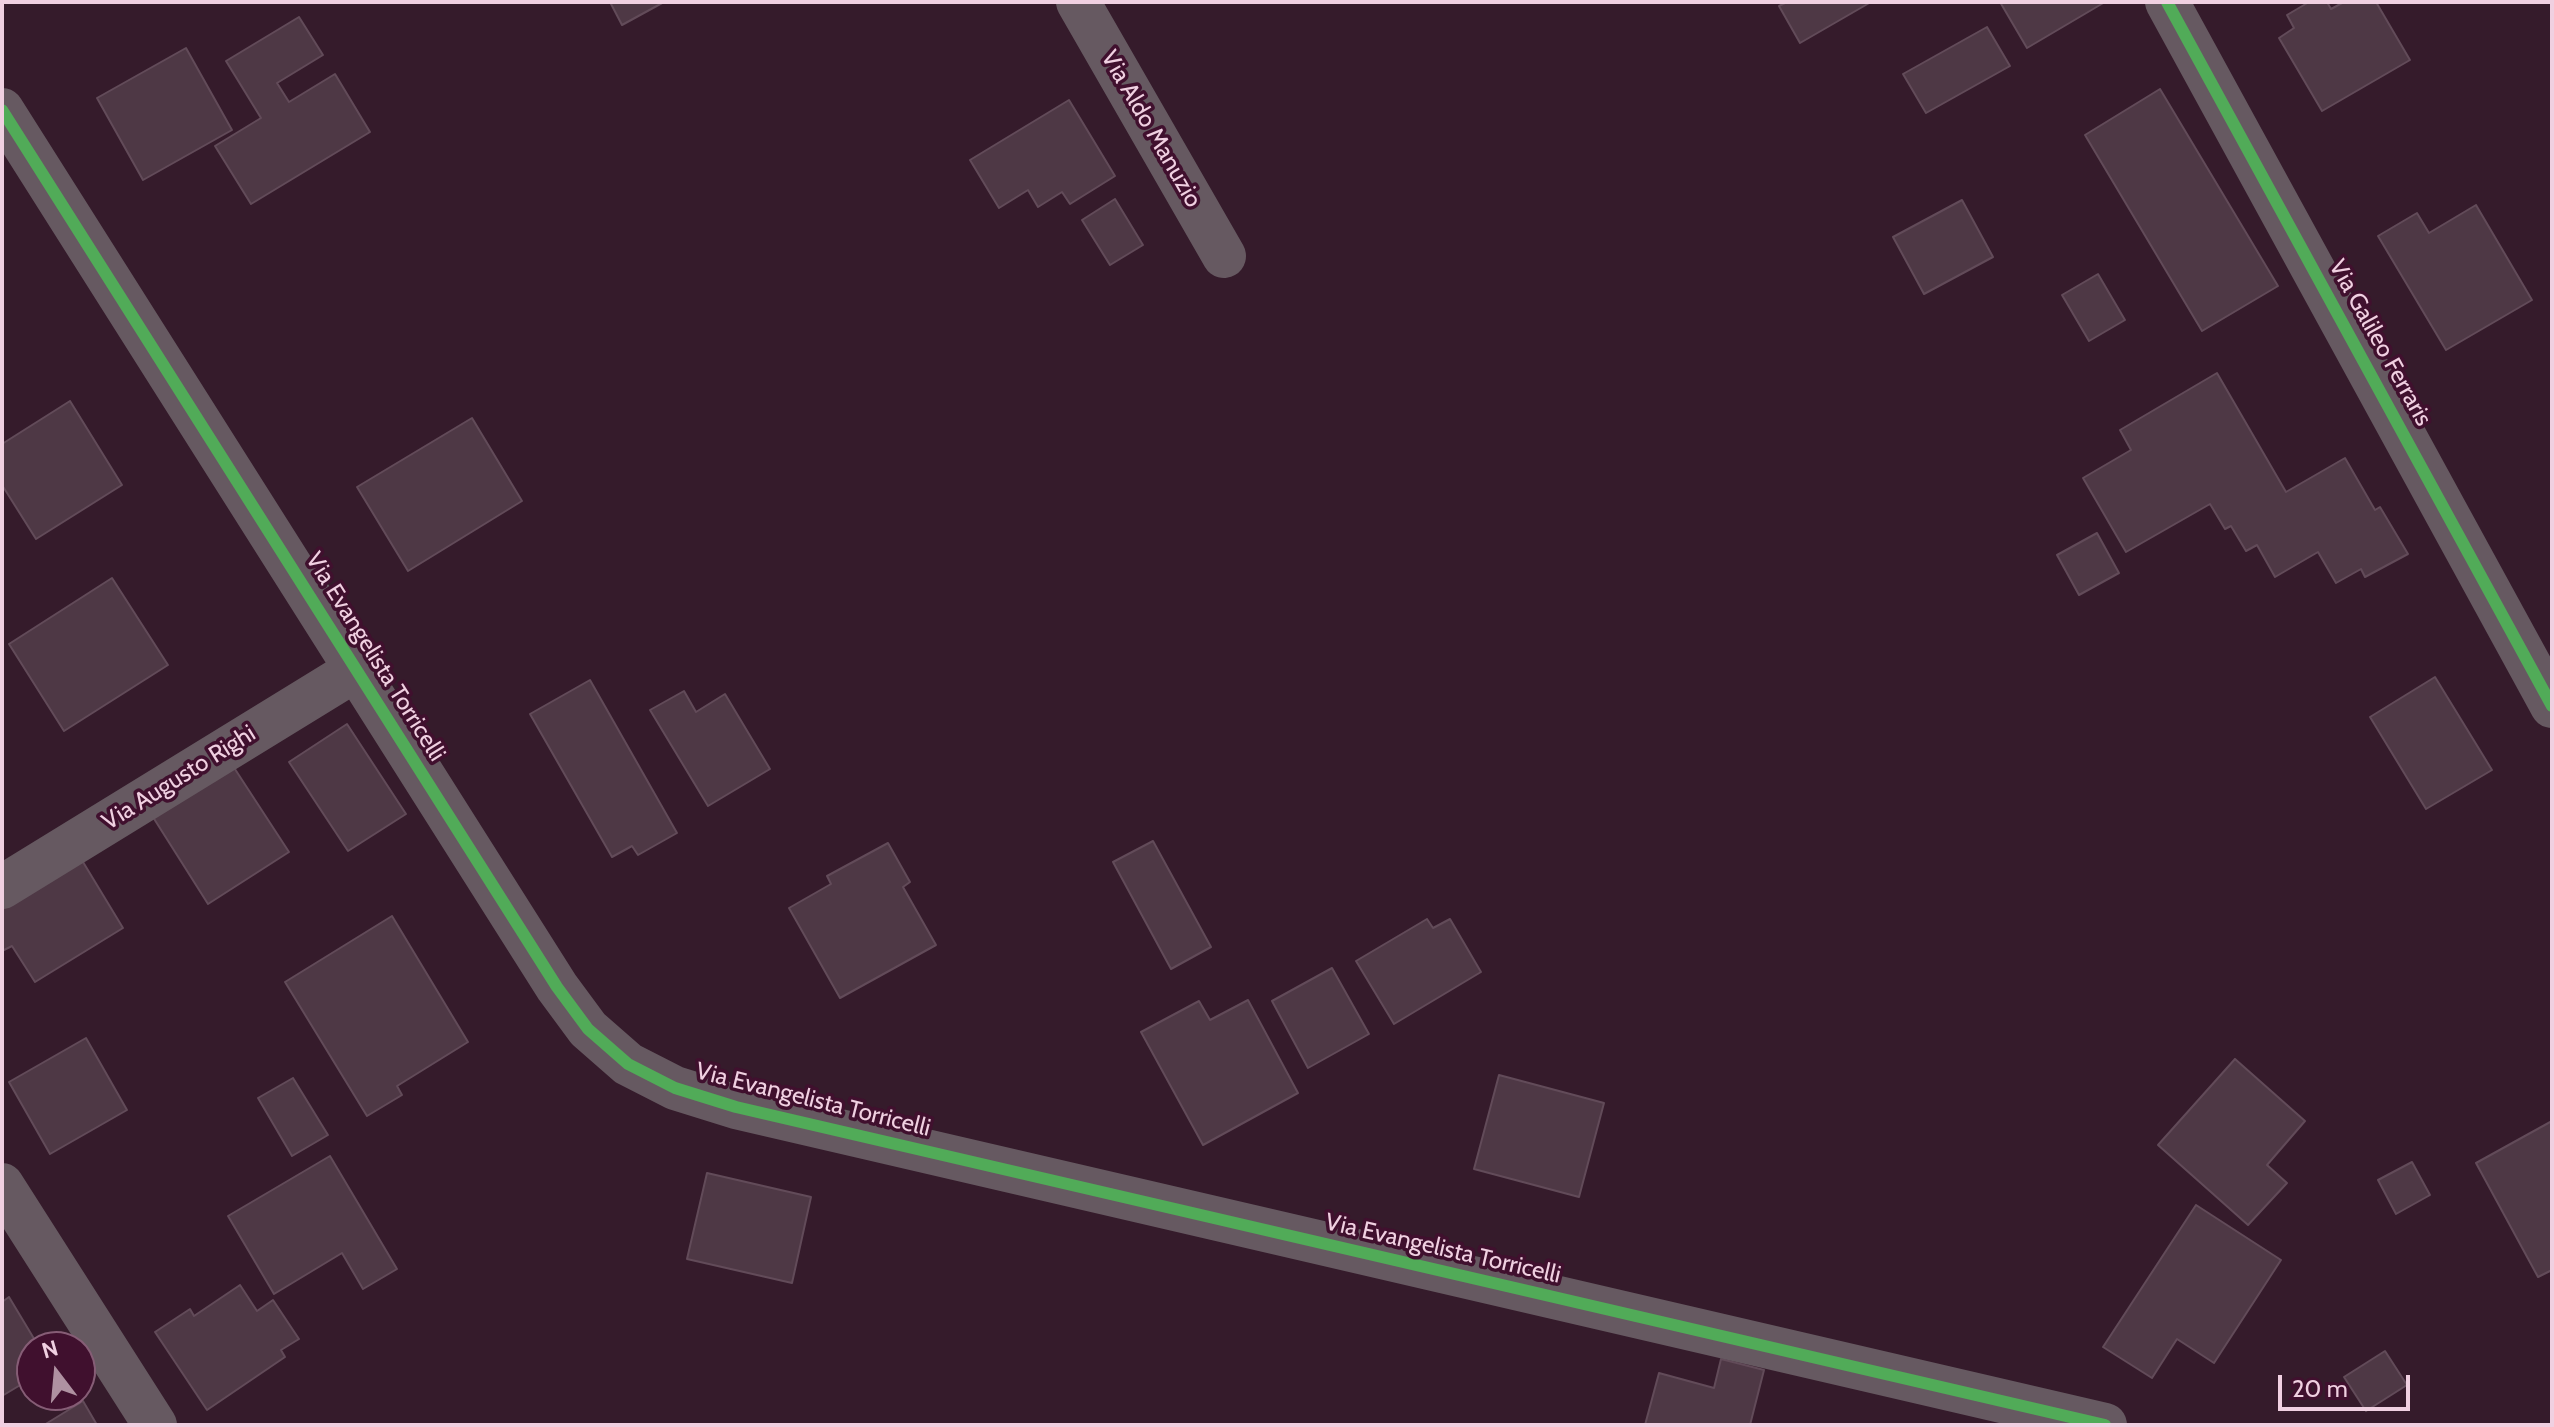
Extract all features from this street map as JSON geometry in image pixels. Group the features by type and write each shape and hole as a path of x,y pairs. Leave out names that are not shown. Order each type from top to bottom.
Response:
{"street":[{"name":"Via Aldo Manuzio","path":"1078,2 1224,256"},
{"name":"Via Galileo Ferraris","path":"2167,2 2552,706"},
{"name":"Via Evangelista Torricelli","path":"2,110 563,996 588,1029 607,1047 652,1078 736,1107 2105,1425"},
{"name":"Via Augusto Righi","path":"2,887 357,669"},
{"path":"2,1185 155,1425"}],"building":[{"path":"610,2 664,2 622,25"},
{"path":"1787,2 1871,2 1800,43 1779,6"},
{"path":"2000,2 2105,2 2027,48"},
{"path":"2309,2 2327,2 2331,9 2344,2 2376,2 2410,60 2322,111 2279,38 2294,28 2287,15"},
{"path":"299,17 323,55 277,83 289,102 335,74 370,132 251,204 215,146 261,118 226,61"},
{"path":"1987,27 2010,66 1926,113 1903,74"},
{"path":"186,48 232,130 143,180 97,98"},
{"path":"2160,89 2278,286 2202,331 2085,135"},
{"path":"1069,100 1115,176 1070,204 1062,192 1038,207 1028,190 999,208 970,160"},
{"path":"1115,199 1143,245 1110,265 1082,220"},
{"path":"1962,200 1993,257 1924,294 1893,237"},
{"path":"2476,205 2532,300 2446,350 2378,236 2417,213 2429,233"},
{"path":"2098,274 2125,320 2089,341 2062,295"},
{"path":"2217,373 2286,492 2345,458 2375,510 2380,507 2408,554 2365,577 2361,569 2336,583 2318,552 2275,577 2257,545 2246,551 2231,526 2225,529 2210,504 2126,552 2083,478 2131,450 2120,430"},
{"path":"70,401 122,485 36,539 2,485 2,444"},
{"path":"472,418 522,501 408,571 357,487"},
{"path":"2097,533 2119,573 2079,595 2057,555"},
{"path":"112,578 168,665 64,731 9,644"},
{"path":"2435,677 2492,770 2426,809 2370,717"},
{"path":"590,680 677,833 638,855 632,846 612,857 530,714"},
{"path":"684,691 696,712 725,694 770,769 708,806 650,710"},
{"path":"347,724 406,814 348,851 289,762"},
{"path":"231,763 289,852 208,904 151,814"},
{"path":"1153,841 1211,947 1171,969 1113,862"},
{"path":"888,843 910,882 903,887 936,945 840,998 789,908 831,884 827,876"},
{"path":"80,857 123,928 35,982 12,946 2,951 2,904"},
{"path":"392,916 468,1042 397,1086 402,1095 367,1116 285,982"},
{"path":"1427,919 1433,928 1450,919 1481,972 1394,1024 1356,961"},
{"path":"1332,968 1369,1034 1308,1068 1272,1001"},
{"path":"1248,1000 1298,1093 1203,1145 1141,1032 1199,1001 1210,1020"},
{"path":"86,1038 127,1110 50,1154 9,1082"},
{"path":"2235,1059 2305,1121 2267,1165 2287,1183 2248,1225 2158,1145"},
{"path":"1499,1075 1604,1103 1579,1197 1474,1169"},
{"path":"293,1078 328,1135 292,1156 258,1098"},
{"path":"2552,1121 2552,1270 2538,1277 2476,1163"},
{"path":"330,1156 397,1269 363,1289 342,1253 274,1294 228,1216"},
{"path":"2412,1162 2430,1195 2396,1214 2378,1180"},
{"path":"707,1173 811,1197 792,1283 687,1259"},
{"path":"2196,1205 2281,1260 2214,1363 2177,1339 2152,1378 2103,1347"},
{"path":"240,1285 257,1311 273,1300 299,1339 281,1350 285,1357 207,1410 155,1332 190,1309 194,1316"},
{"path":"9,1297 29,1331 16,1331 16,1388 2,1396 2,1302"},
{"path":"2385,1351 2407,1385 2366,1411 2344,1377"},
{"path":"1721,1359 1764,1370 1750,1425 1645,1425 1659,1373 1714,1388"},
{"path":"67,1411 89,1411 97,1425 44,1425"}],"cycle path":[{"path":"2167,2 2552,706"},
{"path":"2,110 557,987 588,1029 628,1064 675,1088 736,1107 2105,1425"}]}
